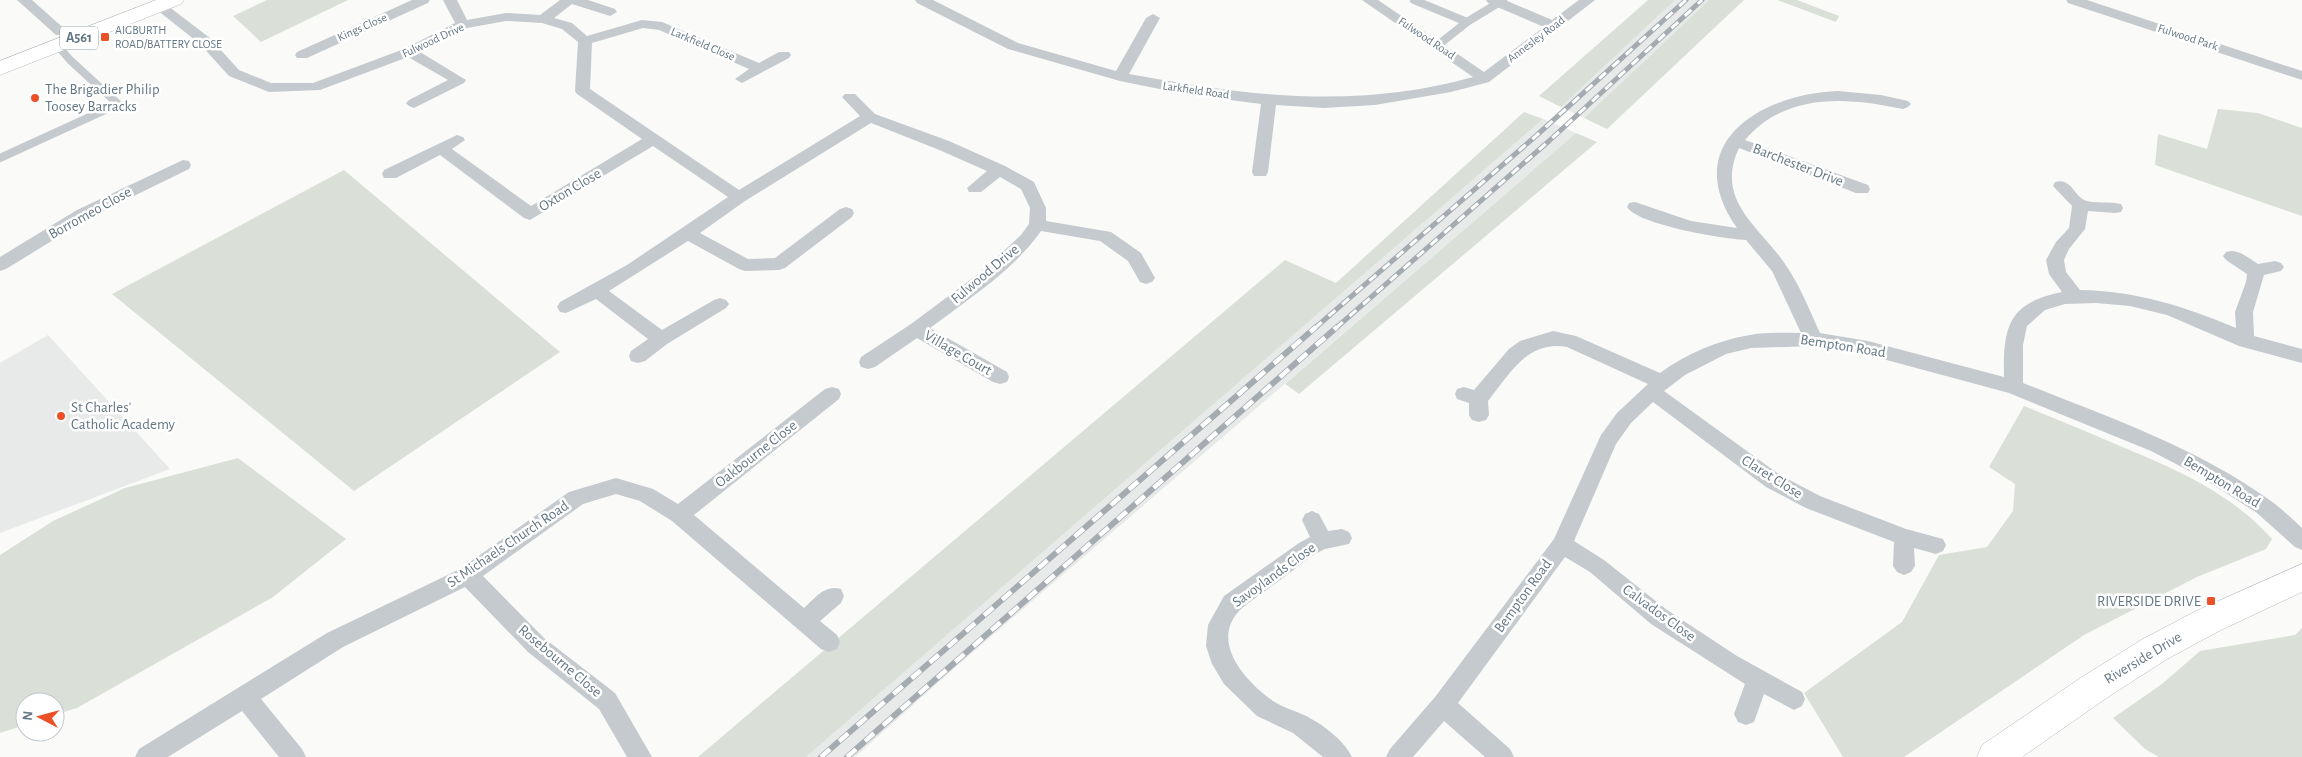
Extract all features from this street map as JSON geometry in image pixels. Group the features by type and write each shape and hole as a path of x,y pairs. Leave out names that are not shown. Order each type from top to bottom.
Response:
{"main road":[{"name":"A561","path":"0,57 60,39 158,2"},
{"name":"A561","path":"0,69 60,39"},
{"name":"Riverside Drive","path":"1994,757 2065,706 2156,648 2226,612 2302,577"}],"street":[{"path":"24,0 60,39"},
{"name":"Kings Close","path":"302,55 423,0"},
{"path":"450,0 463,25"},
{"path":"543,19 569,0"},
{"path":"574,0 610,12"},
{"name":"Larkfield Road","path":"922,0 1013,46 1120,77 1184,89 1269,100 1324,103 1375,100 1451,88 1484,79"},
{"name":"Fulwood Road","path":"1369,0 1438,45 1484,79"},
{"name":"Annesley Road","path":"1484,79 1588,0"},
{"name":"Fulwood Park","path":"2073,0 2302,76"},
{"path":"1498,1 1554,26"},
{"name":"Fulwood Drive","path":"158,2 205,40 234,73 269,88 314,87 409,52 463,25 506,17 543,19 567,26 586,41"},
{"path":"1120,77 1154,18"},
{"name":"Larkfield Close","path":"586,41 642,24 662,26 761,69"},
{"path":"586,41 582,91 652,140 740,197"},
{"path":"409,52 459,80 414,103"},
{"name":"Larkfield Close","path":"742,80 784,55"},
{"name":"Barchester Drive","path":"1813,338 1778,268 1749,234 1734,212 1726,193 1724,176 1726,159 1734,141 1753,121 1775,106 1789,101 1842,95 1870,97 1908,105"},
{"path":"850,97 870,117 943,145 999,170 1028,186 1038,208 1037,225 1105,236 1135,257 1146,278"},
{"path":"1260,172 1269,100"},
{"path":"566,307 597,291 688,234 740,197 870,117"},
{"path":"390,174 457,140"},
{"name":"Oxton Close","path":"442,149 530,214 652,140"},
{"name":"Barchester Drive","path":"1734,141 1868,191"},
{"name":"Borromeo Close","path":"0,265 83,214 182,165"},
{"path":"975,188 999,170"},
{"path":"2061,186 2080,205 2115,208"},
{"path":"2076,297 2058,274 2055,260 2062,246 2077,230 2080,205"},
{"path":"1635,207 1654,215 1708,230 1749,234"},
{"path":"688,234 745,265 779,264 846,213"},
{"name":"Fulwood Drive","path":"868,362 917,329 988,275 1027,239 1037,225"},
{"path":"2232,256 2256,271 2275,267"},
{"path":"2245,341 2244,312 2255,282 2256,271"},
{"path":"597,291 661,339"},
{"path":"2014,387 2015,338 2018,324 2038,306 2053,300 2076,297 2121,299 2173,310 2245,341 2287,354 2302,356"},
{"path":"638,356 661,339 720,304"},
{"name":"Village Court","path":"917,329 1000,376"},
{"name":"Claret Close","path":"1474,403 1521,350 1538,341 1553,338 1570,341 1657,387 1774,481 1813,502 1904,538 1936,545"},
{"name":"Bempton Road","path":"1398,757 1443,704 1562,544 1608,440 1624,418 1657,387 1695,360 1721,348 1751,341 1813,338 1920,360 2014,387 2158,446 2208,471 2264,508 2302,540"},
{"name":"Oakbourne Close","path":"679,515 832,394"},
{"name":"St Michaels Church Road","path":"152,756 334,640 468,575 576,498 616,486 646,495 679,515 829,642"},
{"name":"Savoylands Close","path":"1312,520 1332,539 1306,548 1232,604 1223,614 1218,626 1216,639 1221,663 1246,692 1269,711 1305,728 1340,757"},
{"path":"1904,538 1904,566"},
{"name":"Calvados Close","path":"1562,544 1598,566 1659,617 1729,663 1794,699"},
{"name":"Rosebourne Close","path":"468,575 536,645 607,701 639,757"},
{"path":"804,622 833,596"},
{"path":"1746,714 1758,679"},
{"path":"245,697 294,757"},
{"path":"1443,704 1502,757"}],"lane":[{"path":"1414,0 1467,22"},
{"path":"1438,45 1498,1"},
{"path":"0,158 118,104 70,60 60,39"}],"shaded area":[{"path":"267,0 348,0 261,42 233,16"},
{"path":"1648,0 1675,0 1561,107 1539,96"},
{"path":"1675,0 1709,0 1584,118 1561,107"},
{"path":"1709,0 1744,0 1607,129 1584,118"},
{"path":"1777,0 1797,0 1839,16 1836,22"},
{"path":"2218,109 2258,113 2302,128 2302,216 2155,165 2158,134 2207,149"},
{"path":"1524,112 1543,119 806,757 698,757 1285,260 1336,283"},
{"path":"1543,119 1576,133 951,671 855,757 806,757"},
{"path":"1576,133 1597,142 1299,394 1285,384"},
{"path":"344,170 560,352 354,491 112,294"},
{"name":"St Charles' Catholic Academy","path":"48,335 170,469 0,533 0,363"},
{"path":"2024,406 2182,473 2221,495 2239,508 2272,539 2266,549 2197,577 2084,635 1904,757 1843,757 1804,693 1902,622 1939,555 1987,547 2013,511 2015,484 1989,467"},
{"path":"238,458 346,539 273,597 77,708 65,712 65,692 15,692 15,728 0,733 0,555 53,521 125,488"},
{"path":"2302,628 2302,757 2159,757 2145,749 2113,718 2162,684 2200,651 2295,635"}],"railway":[{"path":"1315,328 1537,135 1686,0"},
{"path":"1336,328 1549,141 1702,0"},
{"path":"821,757 1316,327"},
{"path":"847,757 1337,327"}],"place":[{"name":"AIGBURTH ROAD/BATTERY CLOSE","path":"105,37"},
{"name":"The Brigadier Philip Toosey Barracks","path":"35,98"},
{"name":"St Charles' Catholic Academy","path":"61,416"},
{"name":"RIVERSIDE DRIVE","path":"2211,601"}]}
